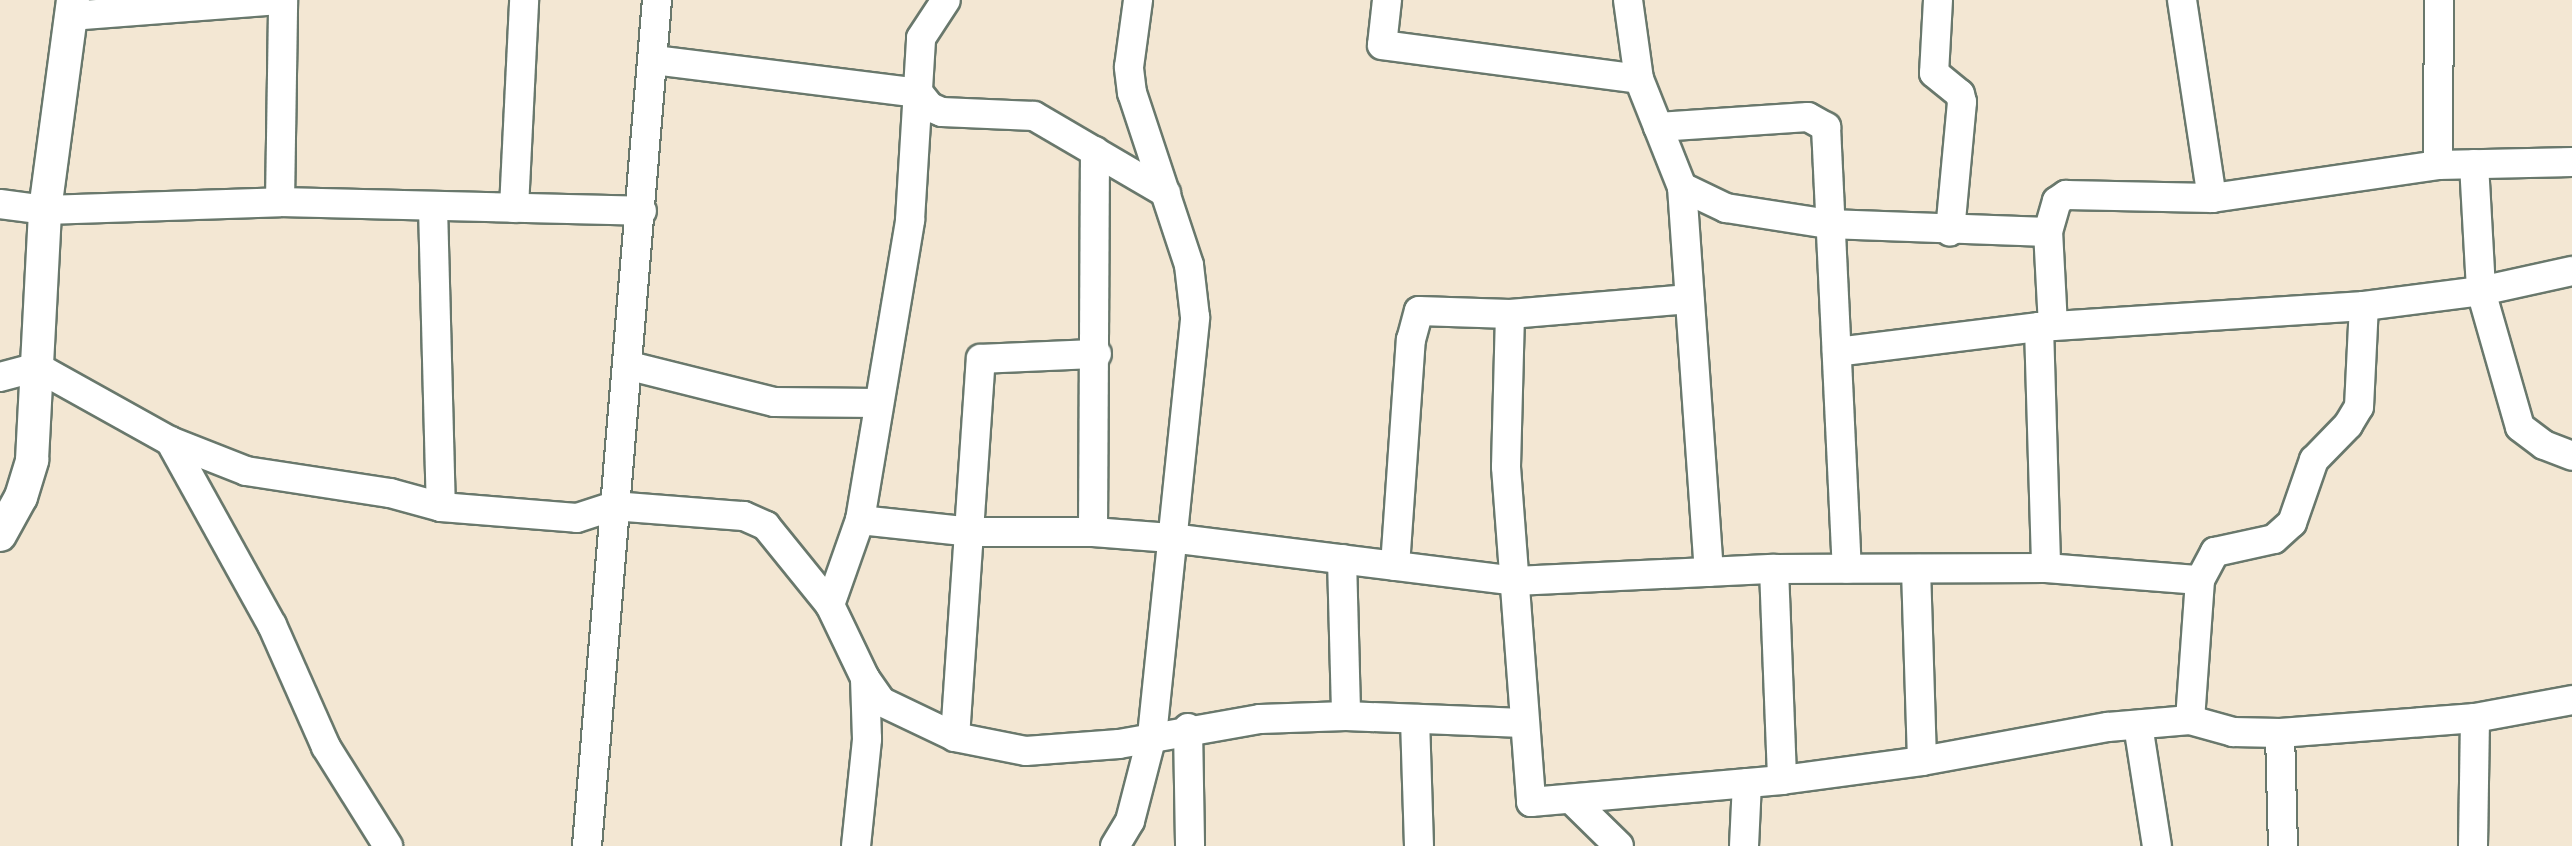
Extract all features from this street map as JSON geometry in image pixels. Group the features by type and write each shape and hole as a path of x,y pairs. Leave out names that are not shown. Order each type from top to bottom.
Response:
{"street":[{"path":"0,535 22,497 32,460 44,210 72,8 280,0 280,202"},
{"path":"514,208 524,0"},
{"path":"587,846 613,506 630,366 656,0"},
{"path":"830,605 860,520 910,220 922,38 946,0"},
{"path":"1116,846 1130,822 1152,736 1196,317 1189,264 1132,93 1129,67 1138,0"},
{"path":"1386,0 1382,45 1640,79"},
{"path":"1628,0 1640,79 1682,187 1709,572"},
{"path":"1938,0 1934,73 1960,94 1962,102 1950,231"},
{"path":"2182,0 2212,198"},
{"path":"2438,0 2438,165"},
{"path":"654,60 919,93 930,107 942,112 1034,116 1166,194"},
{"path":"1658,126 1808,117 1820,120 1829,144 1828,224 1847,569"},
{"path":"1093,532 1094,151"},
{"path":"2046,568 2048,232 2057,201 2066,195 2212,198 2438,165 2572,162"},
{"path":"2474,164 2481,290 2520,427 2544,445 2572,456"},
{"path":"1682,187 1726,208 1828,224 2048,232"},
{"path":"0,204 44,210 280,202 642,211"},
{"path":"433,207 440,507"},
{"path":"1837,352 2046,327 2364,306 2481,290 2572,271"},
{"path":"1395,566 1415,315 1424,309 1510,314 1689,300"},
{"path":"2190,720 2200,580 2215,552 2274,539 2292,523 2314,460 2348,425 2359,407 2364,306"},
{"path":"1510,314 1504,419 1531,802 1782,780 2138,725 2190,720 2234,732 2280,733 2475,718 2572,700"},
{"path":"954,738 972,532 981,359 986,355 1096,354"},
{"path":"630,366 774,402 877,403"},
{"path":"0,377 38,367 170,441 246,471 390,493 440,507 578,518 613,506 720,511 766,526 830,605 864,678 882,702 954,738 1026,751 1119,744 1228,722 1346,716 1523,723"},
{"path":"170,441 272,626 326,747 388,846"},
{"path":"860,520 972,532 1093,532 1171,538 1515,581 1774,569 2046,568 2200,580"},
{"path":"1342,559 1346,716"},
{"path":"1774,569 1782,780"},
{"path":"1916,569 1922,761"},
{"path":"856,846 866,738 864,678"},
{"path":"2473,846 2475,718"},
{"path":"1415,719 1418,846"},
{"path":"2138,725 2156,846"},
{"path":"1188,728 1190,846"},
{"path":"2280,733 2283,846"},
{"path":"1744,846 1747,783"},
{"path":"1571,799 1602,840"}]}
